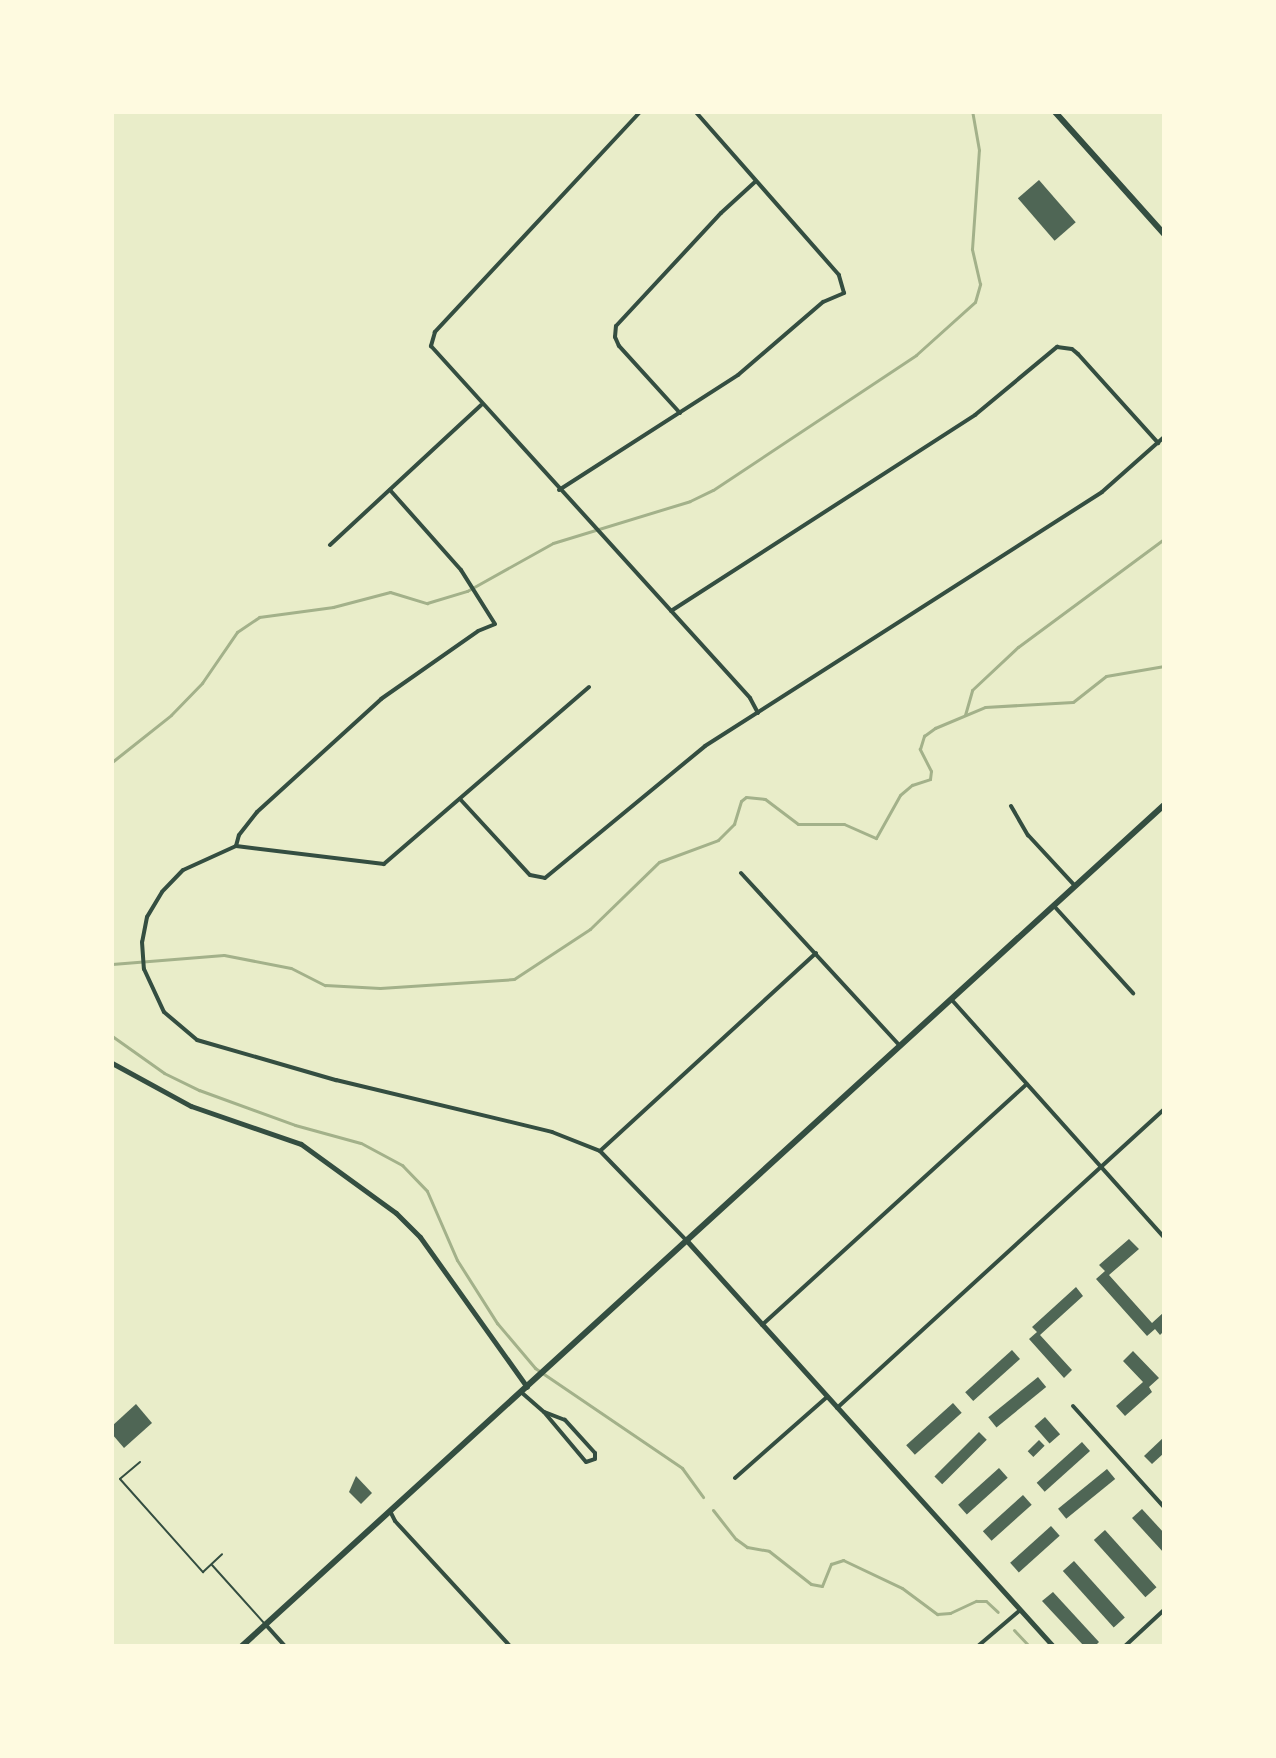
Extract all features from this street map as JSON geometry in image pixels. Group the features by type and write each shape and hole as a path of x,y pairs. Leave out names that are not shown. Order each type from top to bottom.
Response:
{"main road":[{"path":"1055,112 1164,234"},
{"path":"242,1646 1164,805"}],"street":[{"path":"640,112 435,332 431,339 433,352 750,698 758,713"},
{"path":"559,490 738,375 823,302 844,293 839,275 696,112"},
{"path":"680,413 619,346 615,337 616,326 721,213 756,181"},
{"path":"671,611 975,415 1057,347 1072,349 1078,354 1158,443"},
{"path":"330,545 481,405"},
{"path":"459,799 530,875 540,879 697,752 1102,492 1164,437"},
{"path":"236,846 239,835 257,812 381,699 478,631 493,626 493,618 471,583 390,490"},
{"path":"589,687 384,864 236,846 194,863 167,885 147,917 143,956 153,995 171,1020 197,1040 226,1050 552,1132 600,1151 687,1241 1053,1646"},
{"path":"1011,806 1028,835 1075,886"},
{"path":"1157,811 1164,819"},
{"path":"741,873 900,1046"},
{"path":"1054,906 1133,993"},
{"path":"600,1151 816,953"},
{"path":"951,999 1164,1237"},
{"path":"112,1063 191,1106 301,1144 396,1213 420,1237 524,1389 586,1462 595,1459 595,1453 565,1420 544,1412"},
{"path":"762,1325 1027,1084"},
{"path":"837,1408 1164,1109"},
{"path":"735,1478 827,1397"},
{"path":"1073,1406 1164,1507"},
{"path":"390,1511 395,1521 510,1646"},
{"path":"1125,1646 1164,1610"},
{"path":"978,1646 1019,1611"},
{"path":"266,1625 285,1646"}],"lane":[{"path":"140,1462 120,1479 203,1572 222,1554"},
{"path":"212,1564 266,1625"}],"building":[{"path":"1039,180 1076,222 1055,241 1018,198"},
{"path":"1129,1239 1139,1249 1109,1275 1152,1323 1164,1312 1164,1331 1160,1335 1155,1329 1147,1336 1096,1279 1105,1271 1099,1265"},
{"path":"1076,1287 1083,1296 1040,1335 1072,1370 1064,1378 1029,1339 1037,1332 1032,1327"},
{"path":"1012,1350 1020,1359 973,1401 965,1392"},
{"path":"1133,1351 1159,1378 1149,1387 1152,1392 1125,1416 1116,1406 1143,1382 1123,1361"},
{"path":"1038,1377 1046,1387 996,1427 988,1417"},
{"path":"953,1403 962,1413 915,1455 906,1445"},
{"path":"136,1404 152,1423 124,1448 112,1434 112,1426"},
{"path":"1045,1417 1060,1434 1050,1444 1034,1426"},
{"path":"979,1432 987,1440 942,1484 934,1477"},
{"path":"1164,1437 1164,1453 1152,1464 1144,1456"},
{"path":"1039,1440 1045,1446 1033,1457 1028,1451"},
{"path":"1082,1442 1090,1451 1045,1492 1037,1483"},
{"path":"999,1468 1008,1478 967,1514 958,1505"},
{"path":"1107,1469 1115,1479 1066,1519 1058,1509"},
{"path":"356,1476 372,1493 361,1504 349,1492"},
{"path":"1023,1495 1032,1505 992,1541 983,1531"},
{"path":"1142,1509 1164,1533 1164,1553 1132,1518"},
{"path":"1051,1526 1060,1536 1019,1572 1010,1563"},
{"path":"1105,1530 1157,1587 1145,1597 1094,1540"},
{"path":"1074,1561 1125,1617 1114,1628 1063,1571"},
{"path":"1053,1592 1099,1642 1095,1646 1084,1646 1042,1601"}],"waterway":[{"path":"112,762 171,715 202,683 237,632 259,617 333,607 390,592 427,603 467,591 553,543 690,501 713,490 916,355 975,302 980,284 972,249 979,150 972,112"},
{"path":"965,715 972,690 1018,647 1164,539"},
{"path":"112,964 224,955 291,968 325,985 380,988 514,979 590,929 659,862 718,840 734,824 741,801 746,797 765,799 798,824 844,824 876,838 900,795 912,785 930,779 931,771 920,749 924,736 935,728 985,707 1073,702 1106,676 1164,666"},
{"path":"112,1036 164,1073 199,1090 295,1125 361,1143 402,1165 427,1191 457,1260 497,1323 535,1368 682,1468 703,1497"},
{"path":"713,1510 736,1539 747,1547 769,1551 811,1584 822,1586 831,1564 843,1560 902,1588 937,1614 950,1613 976,1601 986,1601 998,1612"},
{"path":"1014,1630 1029,1646"}]}
